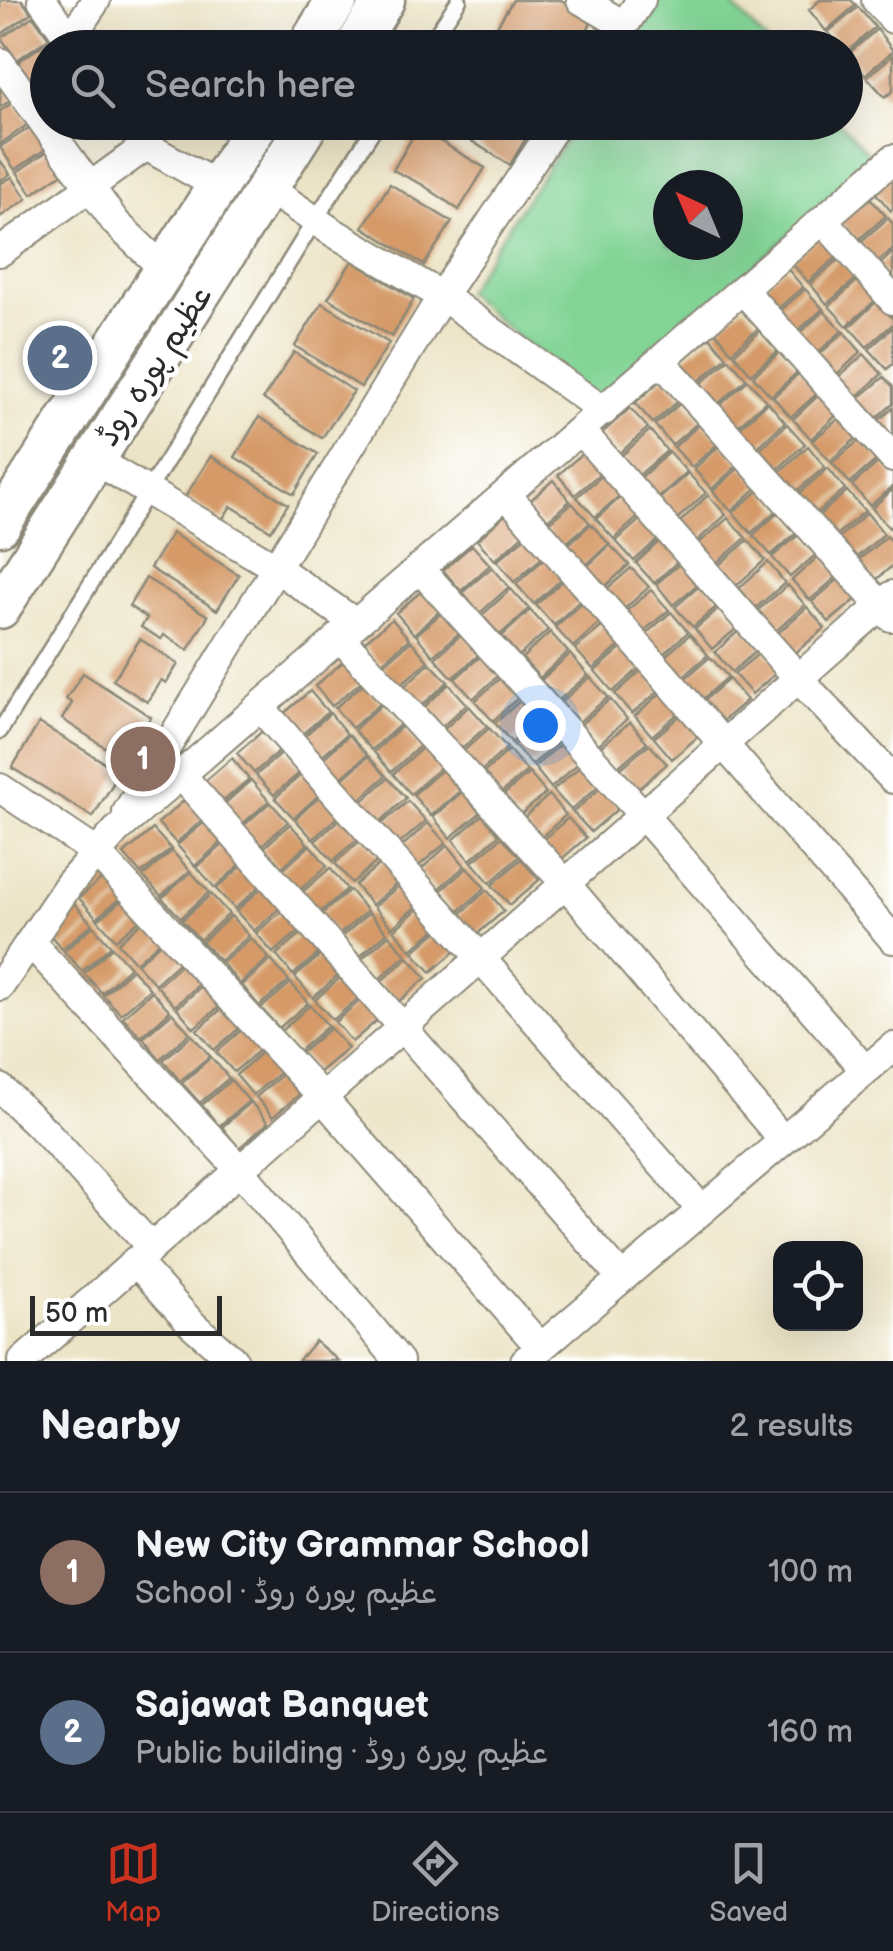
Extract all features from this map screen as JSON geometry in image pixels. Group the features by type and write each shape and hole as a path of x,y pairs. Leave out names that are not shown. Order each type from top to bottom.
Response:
{"main road":[{"path":"319,30 338,0"},
{"path":"366,30 384,0"},
{"name":"عظیم پورہ روڈ","path":"0,525 247,140"},
{"name":"عظیم پورہ روڈ","path":"0,608 298,140"}],"street":[{"path":"42,0 64,30"},
{"path":"80,30 96,0"},
{"path":"581,0 610,30"},
{"path":"620,30 640,0"},
{"path":"876,0 893,19"},
{"path":"0,62 30,103"},
{"path":"57,140 116,223 164,270"},
{"path":"142,140 218,186"},
{"path":"117,830 442,296 546,140"},
{"path":"0,252 146,146"},
{"path":"0,986 68,884 117,830 893,159"},
{"path":"269,189 442,296 604,411"},
{"path":"823,220 893,300"},
{"path":"743,290 893,458"},
{"path":"24,1361 798,678 889,607 661,362"},
{"path":"582,430 798,678 893,778"},
{"path":"95,460 275,567 347,629 783,1140"},
{"path":"506,494 893,940"},
{"path":"418,568 865,1070"},
{"path":"260,707 702,1210"},
{"path":"182,776 622,1278"},
{"path":"0,788 97,852 321,1096 533,1354 893,1047"},
{"path":"30,942 238,1169 399,1361"},
{"path":"0,1088 47,1134 143,1254 194,1326 234,1361"}],"lane":[{"path":"439,30 458,0"},
{"path":"0,730 366,140"}],"green space":[{"path":"658,0 728,0 755,30 638,30"},
{"path":"566,140 856,140 874,160 597,405 465,292"}],"building":[{"path":"22,0 31,13 0,35 0,2"},
{"path":"513,0 561,0 593,20 587,30 503,30 497,26"},
{"path":"820,0 851,0 856,5 827,30 809,10"},
{"path":"858,7 875,27 863,38 863,30 830,30"},
{"path":"33,16 43,30 30,30 30,51 17,60 1,38"},
{"path":"877,29 893,51 865,75 863,73 863,41"},
{"path":"30,54 30,80 18,62"},
{"path":"893,55 893,91 885,97 867,77"},
{"path":"0,80 13,99 0,107"},
{"path":"15,101 30,123 0,144 0,111"},
{"path":"30,127 30,140 42,140 47,148 15,170 0,147"},
{"path":"411,140 438,140 485,168 459,210 393,170"},
{"path":"470,140 525,140 510,165"},
{"path":"49,150 64,172 32,194 17,172"},
{"path":"0,160 10,174 0,181"},
{"path":"893,173 893,209 891,211 873,190"},
{"path":"12,177 27,199 0,217 0,184"},
{"path":"390,184 452,222 424,265 363,227"},
{"path":"868,196 886,216 857,241 839,221"},
{"path":"888,218 893,224 893,249 876,263 859,243"},
{"path":"820,236 837,257 808,282 790,261"},
{"path":"893,252 893,282 878,266"},
{"path":"839,259 856,279 827,304 810,284"},
{"path":"352,261 414,299 392,337 328,298"},
{"path":"786,267 803,287 774,312 756,292"},
{"path":"858,280 876,300 847,326 829,306"},
{"path":"805,289 823,309 793,335 776,314"},
{"path":"877,301 893,324 867,347 849,327"},
{"path":"322,303 389,343 361,387 295,346"},
{"path":"744,306 761,326 732,352 715,331"},
{"path":"824,311 842,331 813,357 795,337"},
{"path":"893,327 893,364 887,369 869,349"},
{"path":"763,328 781,348 751,374 734,354"},
{"path":"844,332 861,352 833,378 815,358"},
{"path":"710,337 727,357 698,382 680,362"},
{"path":"782,350 800,370 771,396 753,376"},
{"path":"294,352 354,391 322,438 263,399"},
{"path":"864,354 882,374 853,400 835,380"},
{"path":"729,359 747,379 717,405 700,384"},
{"path":"801,371 820,391 791,417 773,397"},
{"path":"664,377 682,398 653,423 635,403"},
{"path":"884,377 893,387 893,404 872,422 854,402"},
{"path":"748,380 766,401 737,427 719,406"},
{"path":"821,393 839,413 811,439 793,419"},
{"path":"684,400 701,420 672,445 655,425"},
{"path":"768,402 785,422 757,448 739,428"},
{"path":"630,408 648,428 619,454 601,434"},
{"path":"893,408 893,446 874,424"},
{"path":"842,416 859,436 830,461 812,441"},
{"path":"259,417 318,454 294,494 235,457"},
{"path":"702,422 721,441 692,467 674,447"},
{"path":"787,424 805,444 777,470 759,450"},
{"path":"650,430 667,451 638,476 621,456"},
{"path":"862,438 879,458 850,483 832,463"},
{"path":"722,443 740,463 712,489 694,469"},
{"path":"808,446 825,467 796,492 779,472"},
{"path":"587,449 604,470 575,495 558,475"},
{"path":"669,452 687,472 658,498 640,478"},
{"path":"211,456 288,504 271,531 231,506 222,520 185,497"},
{"path":"881,460 893,474 893,486 870,506 852,485"},
{"path":"742,465 760,485 731,511 713,491"},
{"path":"828,468 845,489 816,514 798,494"},
{"path":"606,472 624,492 595,517 577,497"},
{"path":"688,473 706,493 677,519 659,499"},
{"path":"553,480 570,501 541,526 524,506"},
{"path":"763,487 780,508 751,533 733,512"},
{"path":"893,489 893,525 889,528 872,508"},
{"path":"847,491 865,511 835,536 818,516"},
{"path":"625,493 643,513 614,539 596,519"},
{"path":"708,495 726,515 697,541 680,522"},
{"path":"572,503 590,523 560,548 543,528"},
{"path":"782,509 800,530 771,555 753,535"},
{"path":"867,513 884,534 855,559 838,538"},
{"path":"506,514 524,534 495,560 477,540"},
{"path":"645,515 663,535 634,561 616,541"},
{"path":"728,518 746,538 717,563 699,543"},
{"path":"591,524 609,544 581,570 562,550"},
{"path":"802,532 819,552 790,577 772,557"},
{"path":"172,533 239,575 217,610 150,568"},
{"path":"526,536 543,557 514,582 497,561"},
{"path":"887,536 893,543 893,565 875,581 857,561"},
{"path":"664,537 683,557 654,583 636,563"},
{"path":"748,540 765,560 736,586 719,565"},
{"path":"472,545 490,565 461,591 443,570"},
{"path":"610,545 629,565 600,591 582,571"},
{"path":"821,554 839,575 810,600 792,580"},
{"path":"545,558 563,578 534,604 516,584"},
{"path":"685,559 703,580 673,605 656,584"},
{"path":"768,562 785,583 756,608 739,588"},
{"path":"492,567 509,587 480,613 463,592"},
{"path":"631,568 649,587 620,613 602,593"},
{"path":"841,577 859,597 829,622 812,602"},
{"path":"146,578 208,616 188,650 141,627 147,618 129,606"},
{"path":"564,579 582,599 554,625 536,605"},
{"path":"705,581 722,602 693,627 675,607"},
{"path":"788,585 805,605 776,631 758,610"},
{"path":"425,588 443,608 414,634 396,613"},
{"path":"511,589 529,609 500,635 482,615"},
{"path":"651,590 669,610 639,635 622,615"},
{"path":"584,601 602,621 573,647 555,627"},
{"path":"724,604 742,624 712,649 695,629"},
{"path":"807,607 825,628 795,653 778,633"},
{"path":"445,610 463,630 433,656 416,635"},
{"path":"530,610 548,630 519,656 502,636"},
{"path":"671,612 688,632 659,658 642,637"},
{"path":"392,619 409,639 380,664 362,644"},
{"path":"605,624 622,644 593,669 575,649"},
{"path":"744,626 762,646 732,672 715,652"},
{"path":"464,632 482,652 453,678 435,658"},
{"path":"550,632 568,652 540,678 522,658"},
{"path":"690,634 708,655 679,680 661,660"},
{"path":"140,639 178,664 166,683 161,680 147,702 113,680"},
{"path":"411,641 428,661 399,686 382,666"},
{"path":"624,646 642,666 613,692 595,671"},
{"path":"764,649 781,669 752,694 734,674"},
{"path":"484,653 501,673 473,699 455,679"},
{"path":"570,654 588,675 559,700 541,680"},
{"path":"710,657 728,677 698,703 681,682"},
{"path":"344,661 362,681 332,706 315,686"},
{"path":"430,663 448,682 419,708 401,689"},
{"path":"644,668 661,689 632,714 615,694"},
{"path":"83,673 151,717 123,759 62,719 72,703 66,699"},
{"path":"503,675 521,695 493,721 475,701"},
{"path":"590,677 608,697 579,722 561,702"},
{"path":"729,679 747,700 718,725 700,704"},
{"path":"364,683 381,703 352,728 335,708"},
{"path":"449,684 467,704 439,730 421,710"},
{"path":"664,690 681,711 652,736 635,716"},
{"path":"310,691 328,712 299,737 281,716"},
{"path":"524,697 541,718 512,743 495,723"},
{"path":"610,699 627,719 598,745 581,724"},
{"path":"382,704 401,724 372,750 354,730"},
{"path":"469,706 487,726 459,751 441,732"},
{"path":"330,713 347,734 318,759 301,739"},
{"path":"683,713 701,734 672,759 654,738"},
{"path":"543,720 561,740 532,765 514,745"},
{"path":"630,722 647,742 618,767 600,747"},
{"path":"39,723 120,772 93,817 12,768"},
{"path":"402,726 420,746 391,772 374,752"},
{"path":"266,728 283,748 254,773 237,753"},
{"path":"489,728 507,748 478,774 460,754"},
{"path":"349,735 367,755 338,781 320,761"},
{"path":"563,742 580,762 551,788 534,767"},
{"path":"649,744 667,764 638,789 620,769"},
{"path":"422,748 440,768 411,794 393,774"},
{"path":"285,750 303,770 274,795 256,775"},
{"path":"509,750 527,771 498,796 480,776"},
{"path":"368,756 386,776 357,802 339,782"},
{"path":"232,758 249,779 220,804 203,783"},
{"path":"583,764 600,785 571,810 553,790"},
{"path":"442,770 460,791 431,816 413,795"},
{"path":"304,772 322,792 294,818 275,798"},
{"path":"529,773 546,793 517,818 500,798"},
{"path":"388,778 406,798 378,824 359,804"},
{"path":"251,780 269,801 240,826 222,806"},
{"path":"602,787 620,807 591,832 573,812"},
{"path":"462,792 480,813 450,838 433,817"},
{"path":"323,793 342,813 313,839 295,819"},
{"path":"549,795 566,815 537,841 520,821"},
{"path":"187,798 205,818 176,843 158,823"},
{"path":"408,801 426,821 397,846 379,826"},
{"path":"270,802 288,822 259,848 241,828"},
{"path":"344,815 362,835 333,861 315,841"},
{"path":"482,815 499,835 470,860 453,840"},
{"path":"568,818 586,838 557,863 539,843"},
{"path":"207,820 224,840 195,866 177,845"},
{"path":"428,823 446,843 416,868 399,849"},
{"path":"290,824 308,844 279,870 261,850"},
{"path":"153,829 171,849 141,874 124,854"},
{"path":"364,837 381,858 352,883 335,863"},
{"path":"502,837 519,857 490,883 472,862"},
{"path":"226,842 243,862 215,888 197,867"},
{"path":"310,845 327,866 299,891 281,871"},
{"path":"448,845 465,866 436,891 419,871"},
{"path":"172,851 190,871 161,896 143,876"},
{"path":"521,859 539,880 510,905 492,885"},
{"path":"384,860 401,880 372,905 355,885"},
{"path":"245,863 263,883 235,909 216,889"},
{"path":"330,868 347,889 318,914 301,893"},
{"path":"467,868 485,888 456,914 438,893"},
{"path":"191,872 209,892 181,918 162,898"},
{"path":"108,873 126,893 97,918 79,898"},
{"path":"403,882 421,902 392,928 374,907"},
{"path":"265,885 283,905 254,931 236,911"},
{"path":"350,890 367,911 338,936 320,915"},
{"path":"487,890 504,911 475,936 458,916"},
{"path":"211,894 229,914 200,940 182,920"},
{"path":"128,895 145,915 116,940 98,920"},
{"path":"74,903 92,924 62,949 45,929"},
{"path":"423,904 441,925 411,950 394,930"},
{"path":"285,908 303,928 273,953 256,933"},
{"path":"369,913 387,933 358,958 340,938"},
{"path":"231,916 249,936 220,961 202,942"},
{"path":"147,917 165,937 136,963 118,943"},
{"path":"93,926 111,946 82,971 64,951"},
{"path":"442,927 460,947 431,972 413,952"},
{"path":"305,930 323,950 293,975 276,955"},
{"path":"389,935 406,955 377,981 360,960"},
{"path":"166,938 184,958 155,984 137,964"},
{"path":"251,938 269,958 240,984 222,963"},
{"path":"112,947 130,967 102,993 84,973"},
{"path":"324,952 342,972 313,998 295,977"},
{"path":"408,957 426,978 397,1003 379,983"},
{"path":"186,960 204,980 175,1006 157,986"},
{"path":"271,960 289,981 259,1006 242,985"},
{"path":"132,969 150,989 121,1014 103,995"},
{"path":"344,974 362,995 333,1020 315,1000"},
{"path":"206,982 224,1003 194,1028 177,1008"},
{"path":"291,983 308,1003 279,1028 261,1008"},
{"path":"152,991 170,1011 141,1037 123,1017"},
{"path":"364,997 381,1017 352,1042 335,1022"},
{"path":"226,1005 243,1025 214,1050 197,1030"},
{"path":"310,1005 328,1026 299,1051 281,1031"},
{"path":"172,1013 190,1033 160,1059 143,1038"},
{"path":"245,1027 263,1047 234,1072 216,1052"},
{"path":"330,1028 348,1048 318,1073 301,1053"},
{"path":"192,1035 210,1056 180,1081 163,1060"},
{"path":"265,1049 283,1070 253,1095 236,1075"},
{"path":"211,1057 229,1078 200,1103 182,1083"},
{"path":"285,1072 302,1092 273,1117 256,1097"},
{"path":"231,1080 249,1101 219,1126 202,1105"},
{"path":"251,1102 268,1123 239,1148 222,1127"},
{"path":"315,1341 339,1361 298,1361"}],"place":[{"name":"Sajawat Banquet","path":"60,358"},
{"name":"New City Grammar School","path":"143,759"}]}
